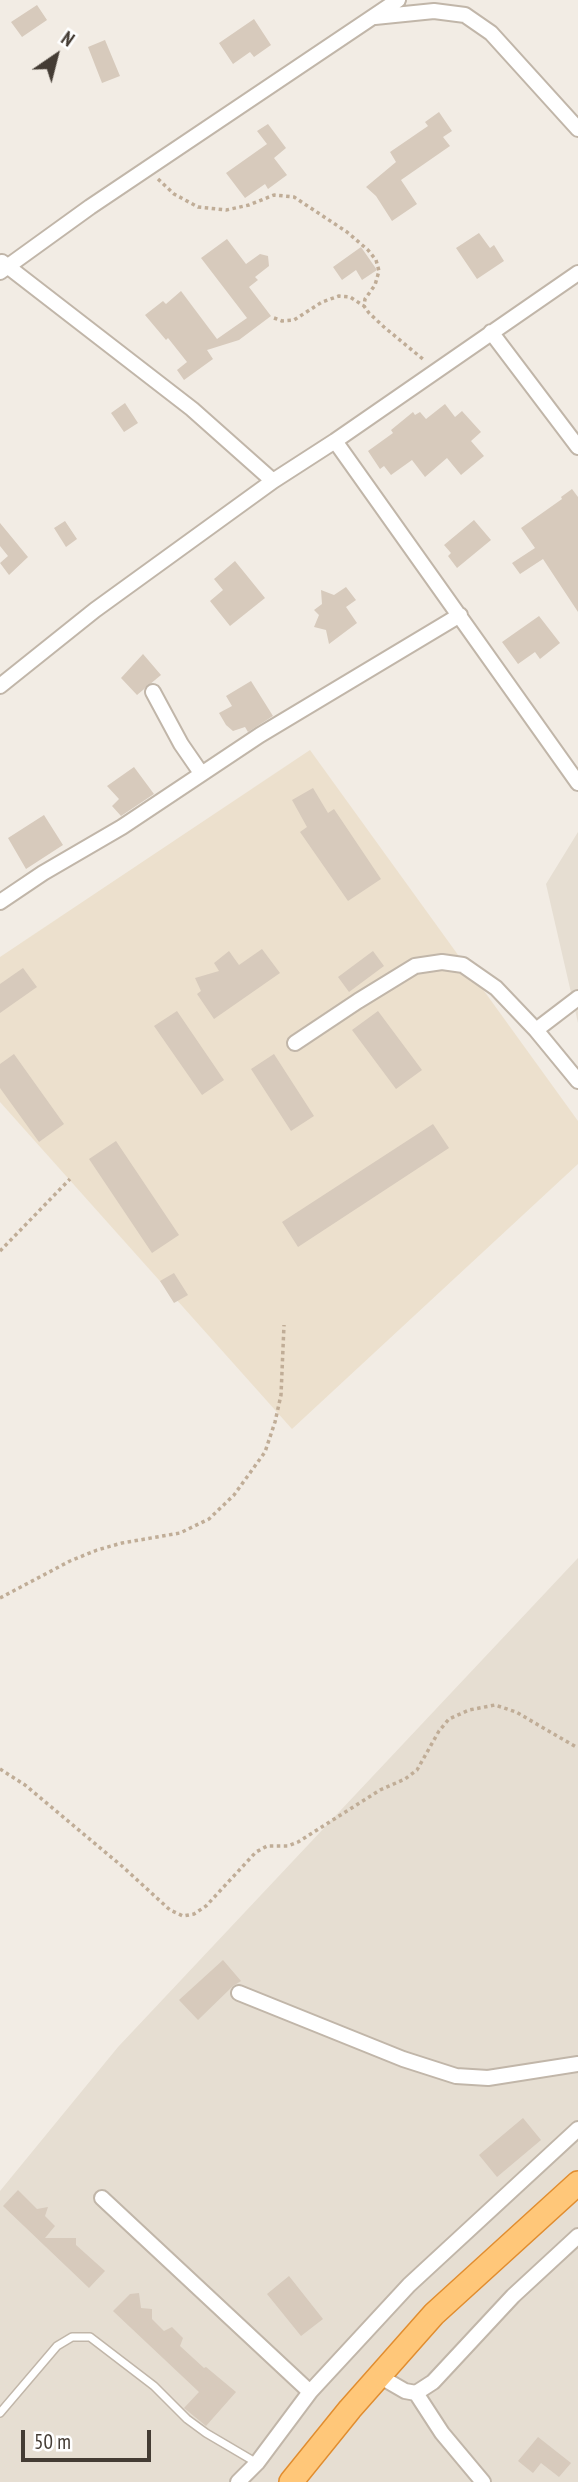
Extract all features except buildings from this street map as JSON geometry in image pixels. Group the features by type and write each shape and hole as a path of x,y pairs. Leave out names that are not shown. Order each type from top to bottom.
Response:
{"highway":[{"path":"299,2479 379,2376 435,2315 578,2183"}],"street":[{"path":"272,481 192,409 3,267 398,0"},
{"path":"373,17 434,11 465,15 499,42 578,128"},
{"path":"0,686 95,610 272,481 335,441 578,273"},
{"path":"491,332 578,447"},
{"path":"335,441 578,783"},
{"path":"0,902 43,873 122,827 260,735 460,615"},
{"path":"153,692 181,744 201,773"},
{"path":"295,1043 358,1000 415,966 442,962 464,965 496,988 536,1030 578,1081"},
{"path":"536,1030 578,998"},
{"path":"239,1993 404,2059 456,2076 488,2078 578,2064"},
{"path":"238,2482 257,2463 310,2392 409,2285 578,2129"},
{"path":"102,2198 310,2392"},
{"path":"379,2376 405,2391 416,2393 433,2382 513,2297 578,2236"},
{"path":"416,2393 442,2433 483,2482"}],"lane":[{"path":"0,2413 57,2346 72,2337 90,2337 155,2386 197,2426 257,2463"}],"path":[{"path":"148,170 174,194 198,207 226,210 274,195 294,197 347,232 376,260 379,271 376,285 365,299 364,306"},
{"path":"274,318 282,321 294,320 322,302 339,296 350,297 364,306 384,327 437,370"},
{"path":"0,1251 70,1179"},
{"path":"0,1598 97,1550 135,1540 180,1533 208,1519 234,1495 265,1452 275,1422 281,1395 284,1325"},
{"path":"0,1769 25,1785 170,1910 183,1916 194,1914 206,1906 256,1852 267,1846 288,1846 298,1842 380,1790 405,1779 417,1770 449,1719 469,1710 495,1705 516,1712 578,1748"}],"shaded area":[{"path":"310,750 578,1121 578,1164 292,1429 0,1102 0,957"},
{"path":"578,832 578,1023 546,884"},
{"path":"578,1558 578,2482 0,2482 0,2191 118,2047"}]}
